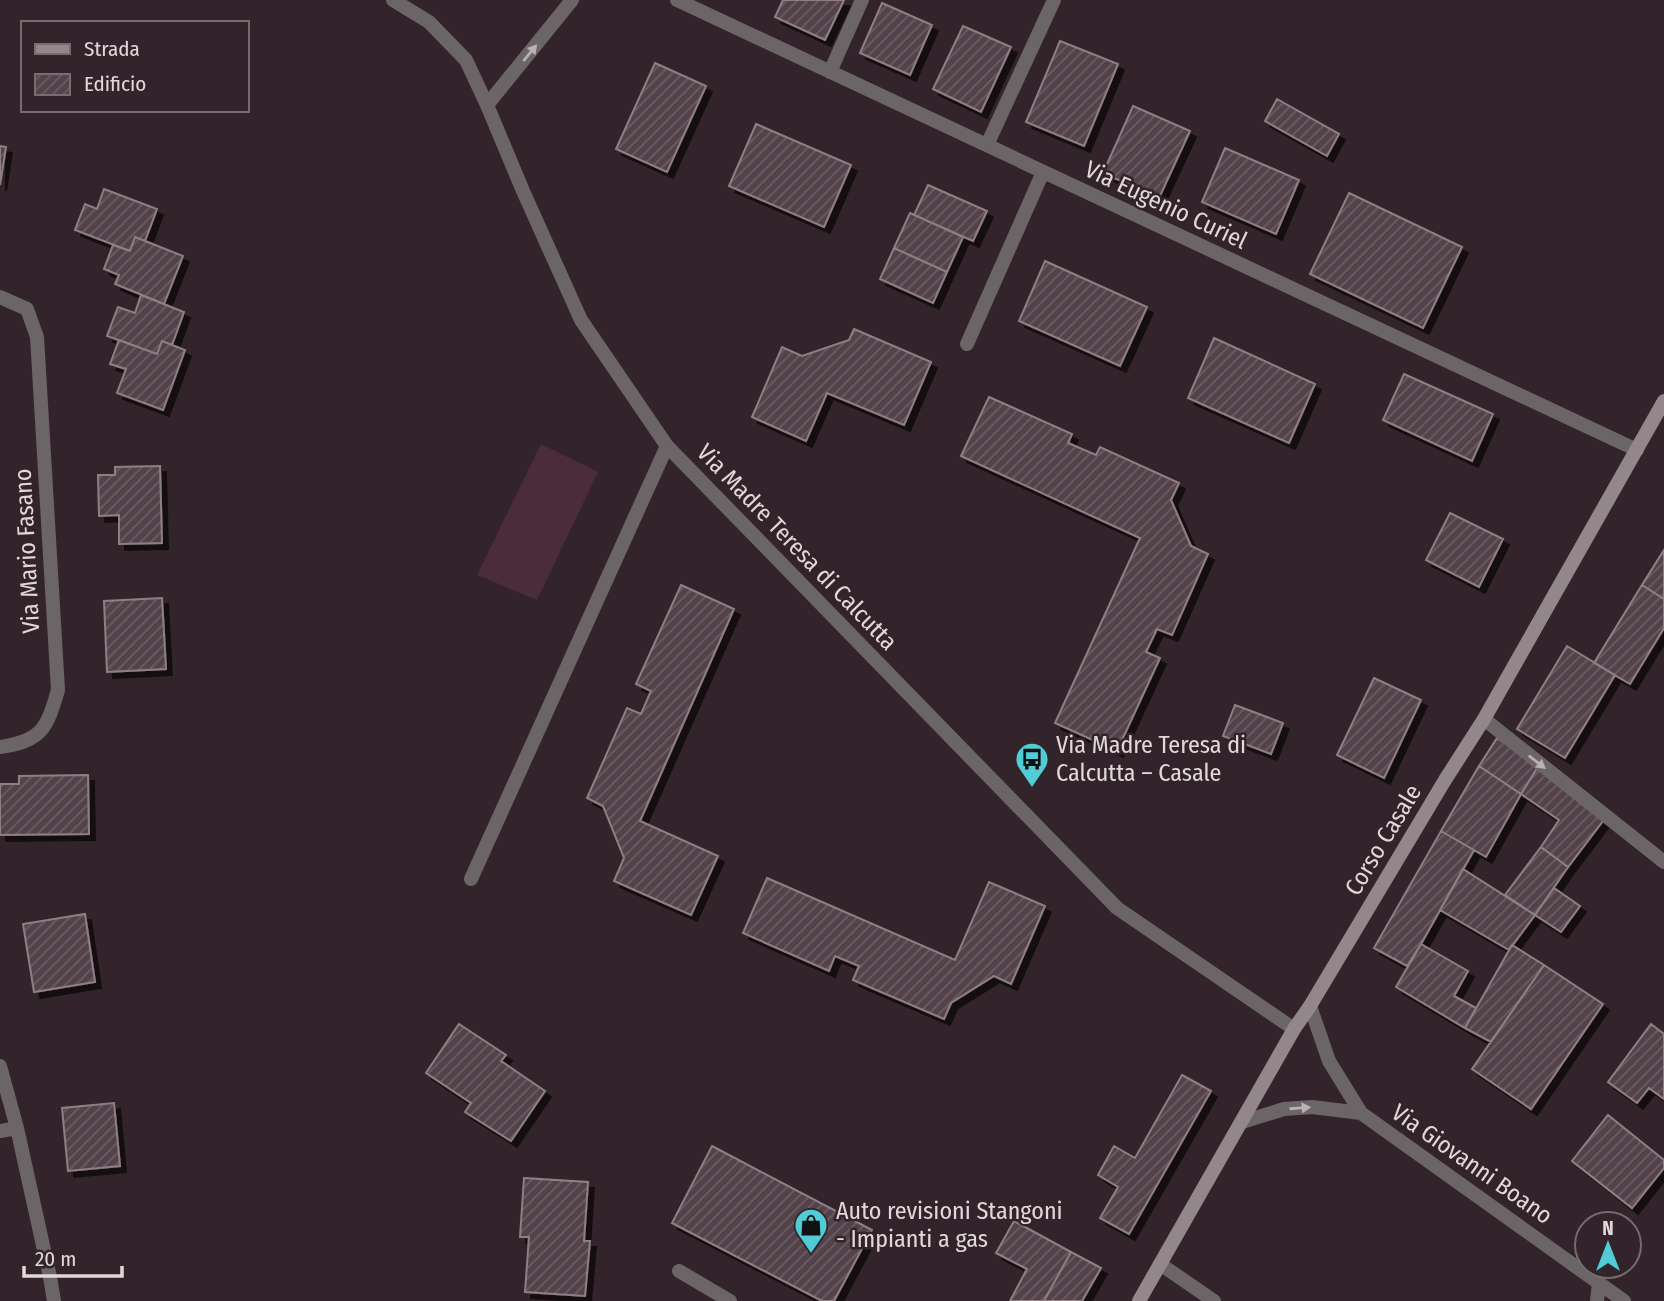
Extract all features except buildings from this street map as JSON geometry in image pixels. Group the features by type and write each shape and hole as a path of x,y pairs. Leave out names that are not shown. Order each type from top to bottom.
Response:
{"street":[{"name":"Via Madre Teresa di Calcutta","path":"393,0 429,22 466,60 582,320 667,446 1117,908 1294,1029"},
{"path":"487,105 572,0"},
{"name":"Via Eugenio Curiel","path":"677,0 1637,450"},
{"path":"830,72 862,0"},
{"path":"986,145 1054,0"},
{"path":"967,344 1043,172"},
{"name":"Via Mario Fasano","path":"0,298 27,309 37,337 58,690 49,720 30,740 0,747"},
{"name":"Corso Casale","path":"1139,1301 1294,1029 1484,719 1664,401"},
{"path":"471,879 667,446"},
{"path":"1484,719 1664,862"},
{"name":"Via Giovanni Boano","path":"1310,1006 1329,1061 1361,1113 1624,1301"},
{"path":"0,1066 17,1128 54,1301"},
{"name":"Via Giovanni Boano","path":"1242,1122 1284,1109 1312,1107 1361,1113"},
{"path":"0,1131 17,1128"},
{"path":"1160,1264 1214,1301"},
{"path":"679,1271 730,1301"},
{"path":"1597,1301 1600,1283"}],"shaded area":[{"path":"541,444 598,472 537,600 477,575"}],"place":[{"name":"Via Madre Teresa di Calcutta – Casale","path":"1032,789"},
{"name":"Auto revisioni Stangoni - Impianti a gas","path":"811,1255"}]}
